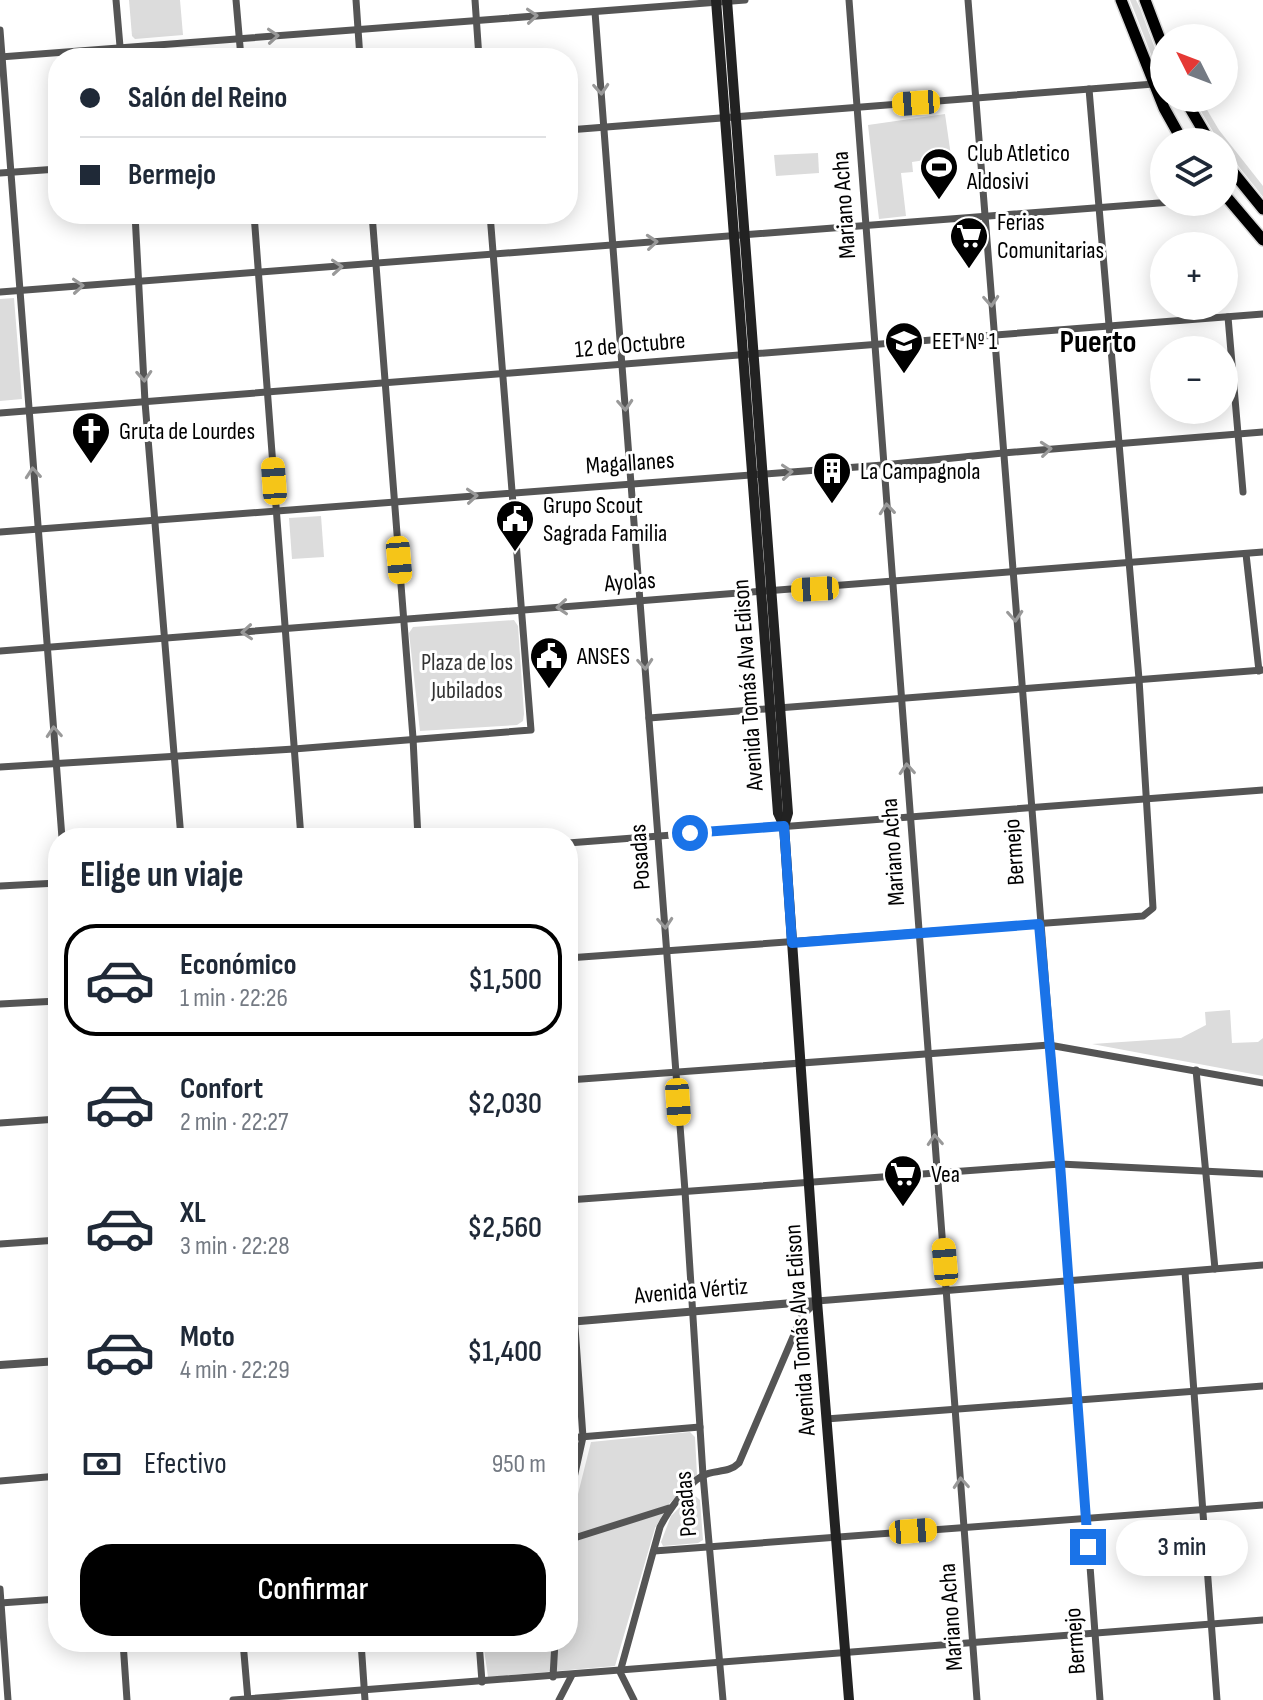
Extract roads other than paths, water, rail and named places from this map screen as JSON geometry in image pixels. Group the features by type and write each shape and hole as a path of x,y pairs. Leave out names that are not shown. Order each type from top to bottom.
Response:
{"main road":[{"path":"1121,0 1150,74"},
{"path":"1145,0 1154,24"},
{"name":"Avenida Tomás Alva Edison","path":"722,1 775,710 778,813 784,826 849,1700"},
{"path":"1238,178 1263,209"},
{"path":"1238,211 1263,240"},
{"name":"Avenida Tomás Alva Edison","path":"775,710 788,813 784,826"}],"street":[{"path":"116,0 120,48 745,0"},
{"path":"236,0 240,48"},
{"path":"356,0 359,48"},
{"path":"475,0 478,48"},
{"name":"Mariano Acha","path":"849,0 977,1700"},
{"name":"Bermejo","path":"968,0 1100,1700"},
{"name":"Posadas","path":"595,12 685,1191 703,1475 723,1700"},
{"path":"0,30 61,828"},
{"path":"1,57 48,53"},
{"path":"578,129 1150,84"},
{"path":"578,957 1143,916 1155,905 1111,327 1089,89"},
{"path":"0,173 48,170"},
{"path":"0,292 1150,204"},
{"path":"135,224 145,402 180,828"},
{"path":"255,224 300,828"},
{"path":"373,224 418,828"},
{"path":"0,767 294,749 531,730 491,224"},
{"name":"12 de Octubre","path":"1238,316 1263,314"},
{"name":"12 de Octubre","path":"0,413 1193,320"},
{"path":"1228,320 1243,492"},
{"name":"Magallanes","path":"0,532 883,465 1263,432"},
{"name":"Ayolas","path":"0,651 1263,552"},
{"path":"649,718 1261,670 1246,554"},
{"path":"578,842 1263,790"},
{"path":"0,886 48,884"},
{"path":"0,1004 48,1002"},
{"path":"578,1079 1049,1045 1263,1083"},
{"path":"1196,1070 1215,1269"},
{"path":"0,1123 48,1120"},
{"path":"578,1199 1060,1164 1263,1174"},
{"path":"0,1244 48,1241"},
{"path":"634,1700 620,1672 660,1527 671,1507 703,1475 727,1471 739,1463 802,1316 817,1301 1263,1265"},
{"path":"1185,1272 1217,1700"},
{"name":"Avenida Vértiz","path":"578,1320 817,1301"},
{"path":"0,1365 48,1362"},
{"path":"826,1419 1263,1386"},
{"path":"578,1389 583,1437 578,1460"},
{"path":"578,1437 700,1427"},
{"path":"0,1481 48,1477"},
{"path":"654,1551 1263,1505"},
{"path":"578,1537 671,1507"},
{"path":"0,1589 8,1700"},
{"path":"0,1603 48,1600"},
{"path":"233,1700 365,1696 482,1682 1263,1620"},
{"path":"124,1652 127,1700"},
{"path":"244,1652 248,1699"},
{"path":"362,1652 365,1696"},
{"path":"480,1652 482,1682"},
{"path":"553,1677 554,1652"},
{"path":"559,1700 572,1675"}],"place":[{"name":"Club Atletico Aldosivi","path":"939,201"},
{"name":"Ferias Comunitarias","path":"969,270"},
{"name":"EET Nº 1","path":"904,375"},
{"name":"Gruta de Lourdes","path":"91,465"},
{"name":"La Campagnola","path":"832,505"},
{"name":"Grupo Scout Sagrada Familia","path":"515,553"},
{"name":"ANSES","path":"549,690"},
{"name":"Vea","path":"903,1208"}],"district":[{"name":"Puerto","path":"1098,342"}],"park label":[{"name":"Plaza de los Jubilados","path":"467,676"}]}
